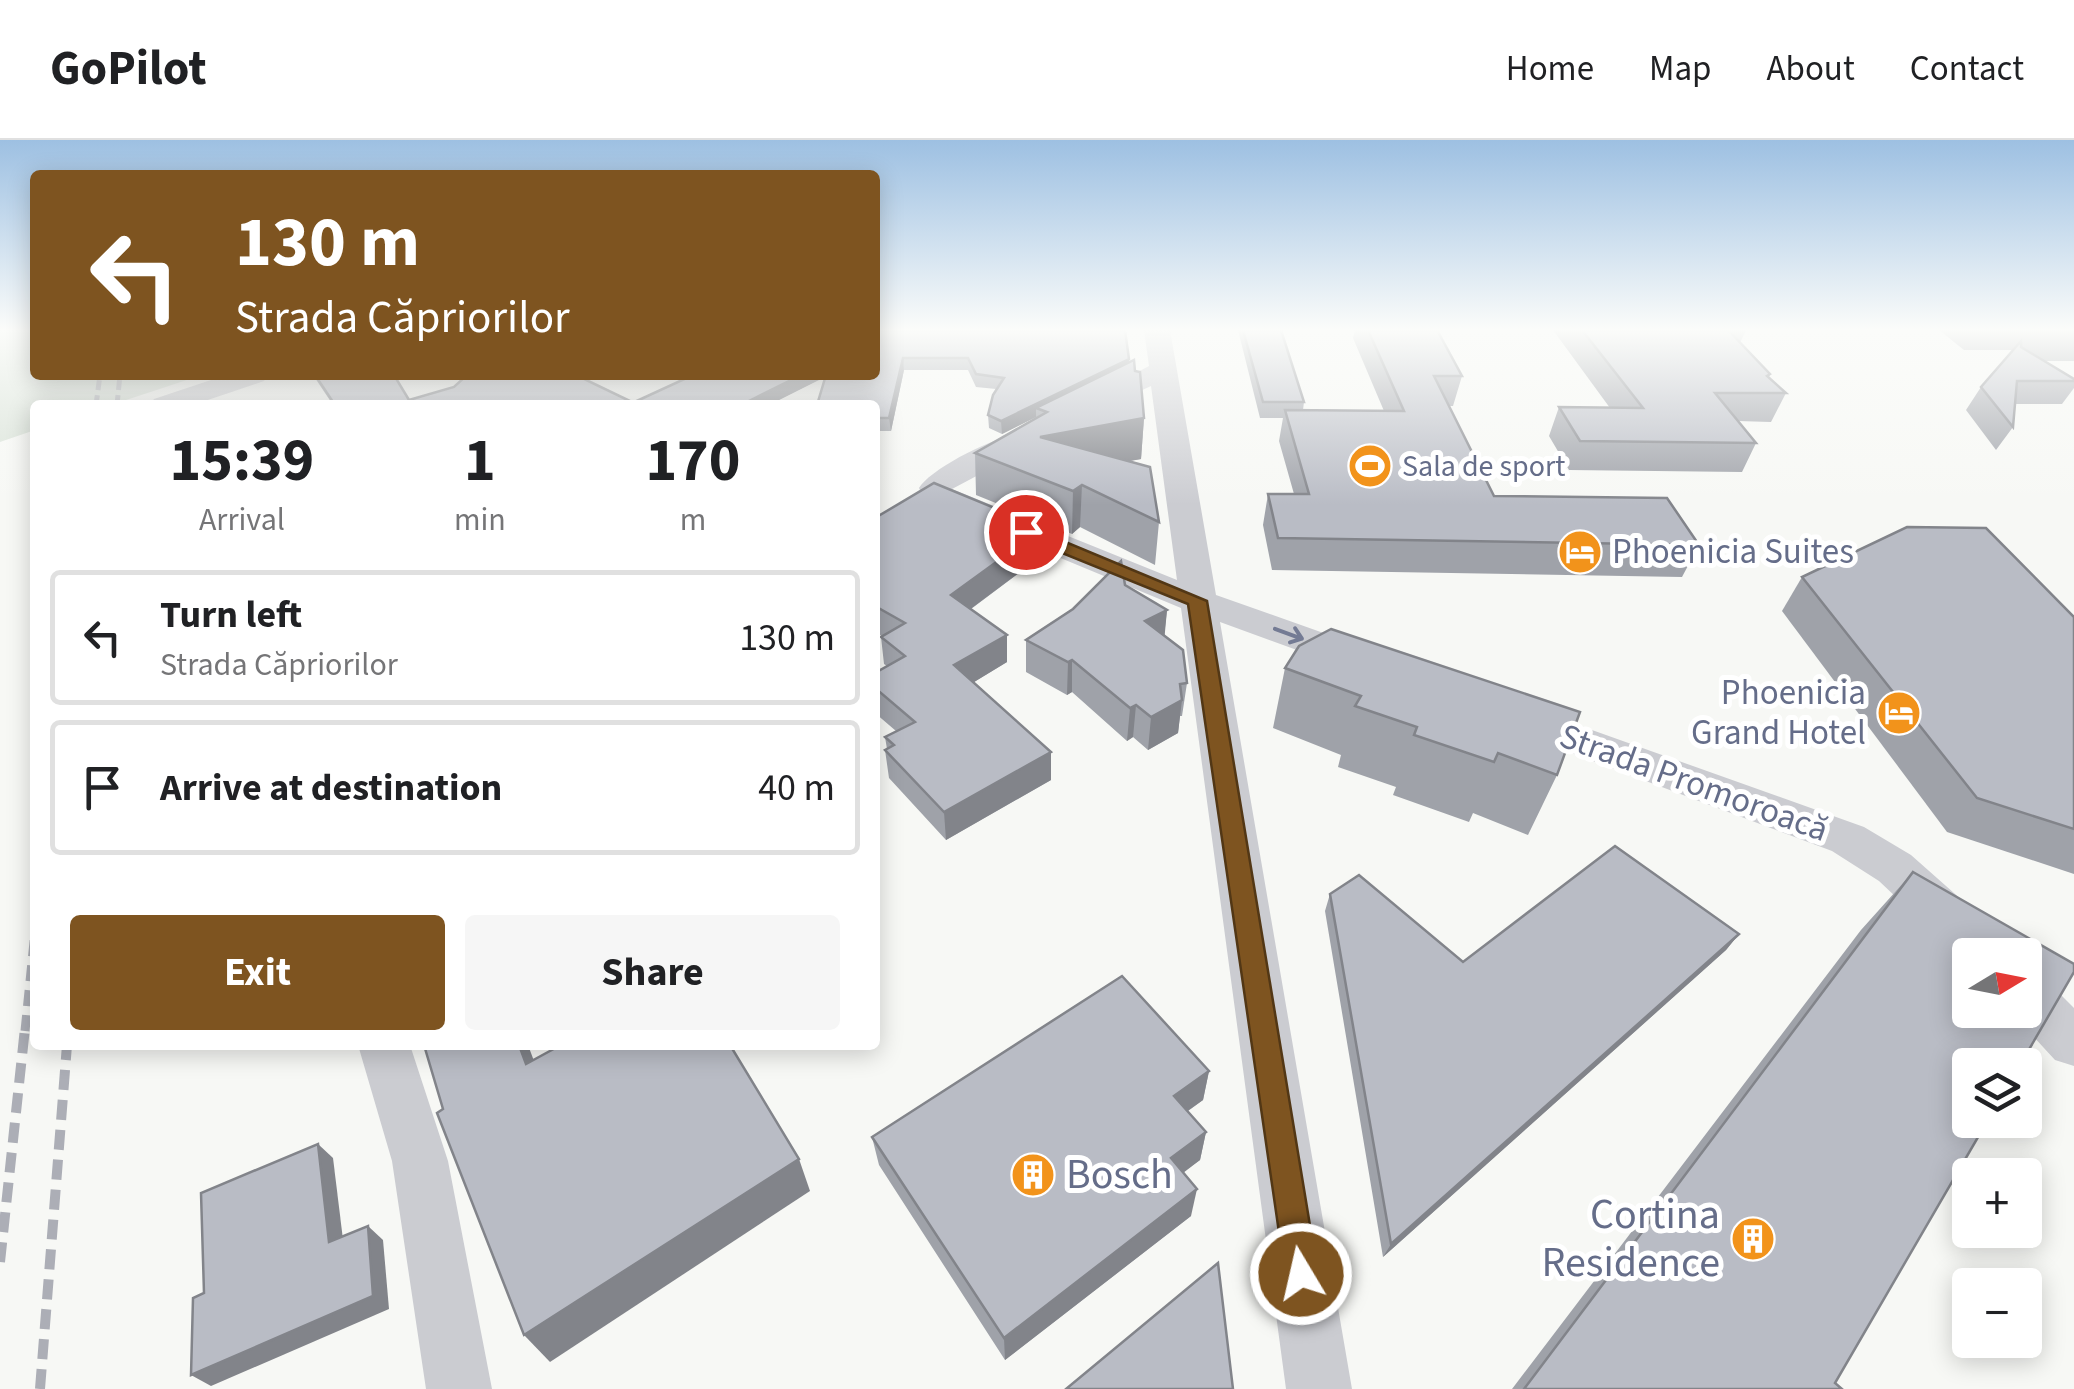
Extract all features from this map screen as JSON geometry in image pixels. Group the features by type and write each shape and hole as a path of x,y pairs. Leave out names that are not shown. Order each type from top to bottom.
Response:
{"street":[{"path":"179,400 214,388"},
{"path":"1095,388 939,481 935,488 938,496 1198,601 1403,676"},
{"path":"1166,388 1319,1389"},
{"name":"Strada Promoroacă","path":"1478,704 1848,839 1895,868 1971,938"},
{"path":"2042,1010 2074,1043"},
{"path":"386,1050 420,1162 459,1389"}],"shaded area":[{"path":"0,388 162,388 126,400 30,400 30,432 0,442"}],"building":[{"path":"324,388 402,388 409,400 332,400"},
{"path":"450,388 604,388 628,400 409,400"},
{"path":"664,388 774,388 751,400 639,400"},
{"path":"822,388 896,388 889,418 880,418 880,400 818,400"},
{"path":"997,388 1069,388 1001,421 988,415"},
{"path":"1076,388 1141,388 1144,418 1040,437 1150,467 1159,522 1082,485 1073,491 975,453 1047,412 1036,408"},
{"path":"1259,388 1300,388 1304,402 1263,402"},
{"path":"1394,388 1440,388 1494,496 1667,498 1699,545 1278,538 1268,494 1309,494 1285,410 1404,411"},
{"path":"1628,388 1781,388 1786,393 1715,393 1756,443 1580,441 1559,407 1643,408"},
{"path":"1982,388 2016,388 2013,427"},
{"path":"934,483 1043,528 951,595 1007,635 954,665 1051,752 944,812 885,750 894,745 885,737 915,722 880,692 880,670 905,656 881,637 905,623 880,609 880,515"},
{"path":"1907,527 1986,528 2074,617 2074,829 1977,798 1802,577"},
{"path":"1121,561 1125,585 1167,610 1145,621 1183,650 1187,683 1180,684 1182,700 1151,717 1136,705 1130,708 1072,660 1068,662 1026,640 1073,609"},
{"path":"1331,629 1580,712 1557,775 1498,753 1494,762 1414,735 1417,727 1355,706 1361,696 1285,668 1299,646"},
{"path":"1615,846 1739,934 1391,1244 1330,894 1359,875 1463,962"},
{"name":"Cortina Residence","path":"1913,872 2028,938 1952,938 1952,1028 2041,1028 2030,1048 1952,1048 1952,1138 1978,1138 1966,1158 1952,1158 1952,1182 1835,1383 1842,1389 1524,1389"},
{"name":"Cortina Residence","path":"2042,946 2074,964 2074,972 2042,1027"},
{"name":"Bosch","path":"1122,976 1209,1071 1174,1096 1206,1132 1171,1158 1197,1189 1004,1338 872,1137"},
{"path":"425,1050 521,1050 526,1064 552,1050 733,1050 799,1159 524,1335 437,1113 443,1109"},
{"path":"318,1144 329,1242 368,1226 373,1296 191,1375 193,1298 204,1293 201,1193"},
{"path":"1218,1263 1233,1389 1066,1389"}],"railway":[{"path":"97,400 98,388"},
{"path":"118,400 119,388"},
{"path":"25,1031 30,982"},
{"path":"0,1262 25,1028"},
{"path":"40,1389 67,1050"}],"place":[{"name":"Sala de sport","path":"1370,466"},
{"name":"Phoenicia Suites","path":"1580,552"},
{"name":"Phoenicia Grand Hotel","path":"1899,713"},
{"name":"Bosch","path":"1033,1175"},
{"name":"Cortina Residence","path":"1753,1239"}],"route":[{"path":"1026,532 1198,601 1301,1274"}]}
